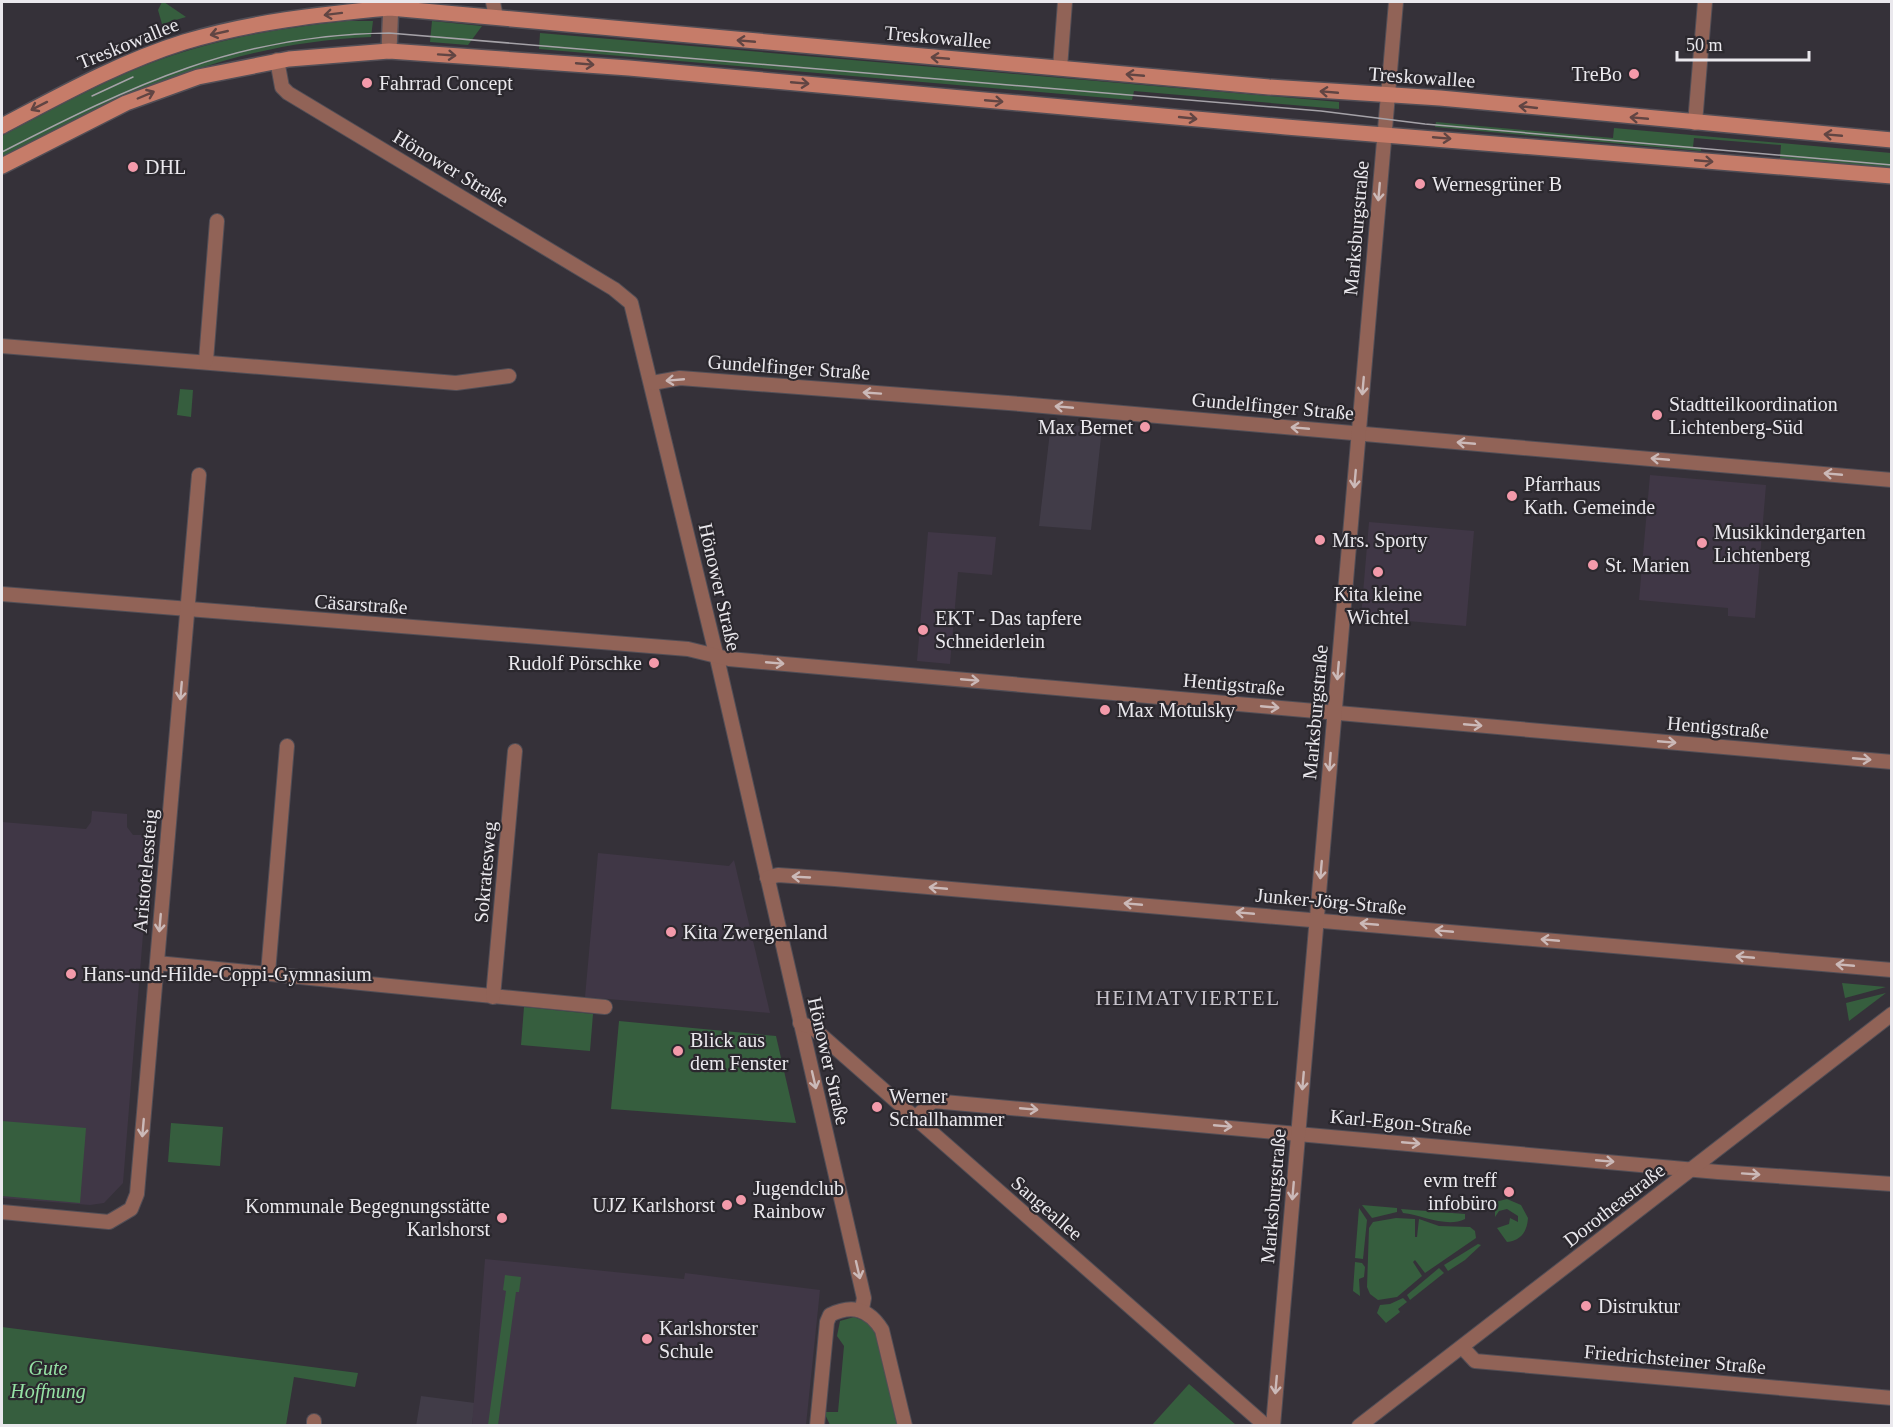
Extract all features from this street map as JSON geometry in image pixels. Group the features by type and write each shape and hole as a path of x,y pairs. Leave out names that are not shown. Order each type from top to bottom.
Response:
{"main road":[{"name":"Treskowallee","path":"2,126 121,65 184,42 277,22 391,5 496,17 1060,68 1440,98 1892,140"},
{"path":"2,166 153,91 198,76 277,60 388,51 629,68 1892,176"}],"street":[{"path":"493,2 496,17"},
{"path":"1060,68 1065,2"},
{"name":"Marksburgstraße","path":"1273,1425 1396,2"},
{"path":"1695,123 1705,2"},
{"path":"388,51 391,5"},
{"name":"Hönower Straße","path":"277,60 282,87 288,93 627,298 634,309 864,1298 862,1309"},
{"path":"206,361 217,221"},
{"path":"2,346 456,382 510,376"},
{"name":"Gundelfinger Straße","path":"652,383 680,378 1020,404 1892,480"},
{"name":"Aristotelessteig","path":"2,1212 109,1222 131,1209 137,1194 199,474"},
{"name":"Cäsarstraße","path":"2,594 688,649 717,658"},
{"name":"Hentigstraße","path":"717,658 1892,762"},
{"path":"268,973 287,746"},
{"name":"Sokratesweg","path":"493,997 515,751"},
{"name":"Junker-Jörg-Straße","path":"767,878 778,875 836,879 1892,969"},
{"path":"157,963 475,992 493,997 605,1007"},
{"name":"Dorotheastraße","path":"1359,1425 1892,1014"},
{"name":"Sangeallee","path":"801,1023 813,1028 1266,1425"},
{"name":"Karl-Egon-Straße","path":"915,1118 933,1101 1692,1169 1892,1184"},
{"path":"817,1425 827,1322 830,1315 838,1311 862,1309 874,1318 882,1330 905,1425"},
{"name":"Friedrichsteiner Straße","path":"1462,1347 1475,1361 1892,1398"}],"shaded area":[{"path":"1051,423 1102,428 1091,530 1039,526"},
{"name":"Musikkindergarten Lichtenberg","path":"1650,475 1766,485 1755,618 1728,616 1728,608 1639,600"},
{"path":"1369,522 1474,531 1466,626 1361,617"},
{"path":"928,532 996,537 992,575 958,572 950,664 917,661"},
{"name":"Hans-und-Hilde-Coppi-Gymnasium","path":"92,811 127,814 127,827 133,835 151,835 123,1183 104,1203 90,1205 2,1198 2,822 86,829 91,822"},
{"name":"Kita Zwergenland","path":"598,853 729,866 734,860 770,1013 585,997"},
{"name":"Karlshorster Schule","path":"485,1259 684,1279 685,1273 820,1290 806,1425 472,1426"},
{"path":"421,1396 475,1403 472,1425 416,1426"}],"green space":[{"path":"162,2 186,17 162,24 158,10"},
{"path":"347,21 373,21 371,37 320,41 271,49 179,75 91,112 2,157 2,136 91,90 146,65 170,56 245,36"},
{"path":"432,21 482,26 468,45 430,42"},
{"path":"540,33 1339,102 1339,109 1134,91 1132,100 539,49"},
{"path":"1436,122 1613,138 1614,128 1891,153 1891,169 1780,158 1781,145 1694,138 1693,147 1701,148 1701,151 1435,127"},
{"path":"180,389 193,390 191,417 177,415"},
{"path":"1842,983 1886,987 1845,998"},
{"path":"1886,993 1849,1021 1846,1003"},
{"path":"524,1007 593,1014 590,1051 521,1045"},
{"path":"619,1021 776,1036 796,1123 611,1109"},
{"path":"2,1121 86,1128 80,1203 2,1196"},
{"path":"171,1123 223,1127 220,1166 168,1162"},
{"path":"1507,1199 1521,1205 1528,1218 1522,1234 1507,1242 1497,1228 1509,1224 1510,1218 1518,1222 1518,1216 1507,1209 1499,1211 1495,1217 1495,1202"},
{"path":"1362,1205 1397,1208 1397,1212 1372,1218"},
{"path":"1359,1208 1367,1220 1363,1259 1355,1258"},
{"path":"1401,1209 1465,1214 1465,1219 1442,1222 1403,1213"},
{"path":"1396,1218 1415,1219 1415,1237 1417,1237 1419,1219 1439,1226 1470,1227 1475,1231 1476,1238 1425,1273 1415,1260 1413,1262 1422,1276 1397,1297 1378,1300 1370,1294 1367,1287 1369,1228 1373,1222"},
{"path":"1478,1244 1481,1245 1465,1260 1448,1271 1444,1265"},
{"path":"1355,1262 1362,1263 1365,1267 1364,1277 1359,1279 1360,1296 1353,1291"},
{"path":"1439,1268 1444,1273 1410,1300 1407,1295"},
{"path":"505,1275 521,1277 519,1292 516,1292 498,1425 488,1425 506,1291 503,1290"},
{"path":"1403,1298 1407,1302 1398,1309 1400,1312 1386,1323 1377,1313 1380,1305 1390,1304"},
{"path":"854,1317 869,1323 877,1334 897,1425 830,1425 824,1412 838,1412 844,1346 837,1336 840,1321"},
{"name":"Gute Hoffnung","path":"2,1327 358,1373 355,1387 294,1377 286,1425 2,1425"},
{"path":"1189,1384 1236,1425 1152,1425"}],"tram line":[{"path":"2,152 96,105 142,85 235,53 334,36 389,33 1321,111 1425,124 1892,165"},
{"path":"92,96 133,77"}],"place":[{"name":"TreBo","path":"1634,74"},
{"name":"Fahrrad Concept","path":"367,83"},
{"name":"DHL","path":"133,167"},
{"name":"Wernesgrüner B","path":"1420,184"},
{"name":"Stadtteilkoordination Lichtenberg-Süd","path":"1657,415"},
{"name":"Max Bernet","path":"1145,427"},
{"name":"Pfarrhaus Kath. Gemeinde","path":"1512,496"},
{"name":"Mrs. Sporty","path":"1320,540"},
{"name":"Musikkindergarten Lichtenberg","path":"1702,543"},
{"name":"St. Marien","path":"1593,565"},
{"name":"Kita kleine Wichtel","path":"1378,572"},
{"name":"EKT - Das tapfere Schneiderlein","path":"923,630"},
{"name":"Rudolf Pörschke","path":"654,663"},
{"name":"Max Motulsky","path":"1105,710"},
{"name":"Kita Zwergenland","path":"671,932"},
{"name":"Hans-und-Hilde-Coppi-Gymnasium","path":"71,974"},
{"name":"Blick aus dem Fenster","path":"678,1051"},
{"name":"Werner Schallhammer","path":"877,1107"},
{"name":"evm treff infobüro","path":"1509,1192"},
{"name":"Jugendclub Rainbow","path":"741,1200"},
{"name":"UJZ Karlshorst","path":"727,1205"},
{"name":"Kommunale Begegnungsstätte Karlshorst","path":"502,1218"},
{"name":"Distruktur","path":"1586,1306"},
{"name":"Karlshorster Schule","path":"647,1339"}],"district":[{"name":"HEIMATVIERTEL","path":"1188,998"}]}
